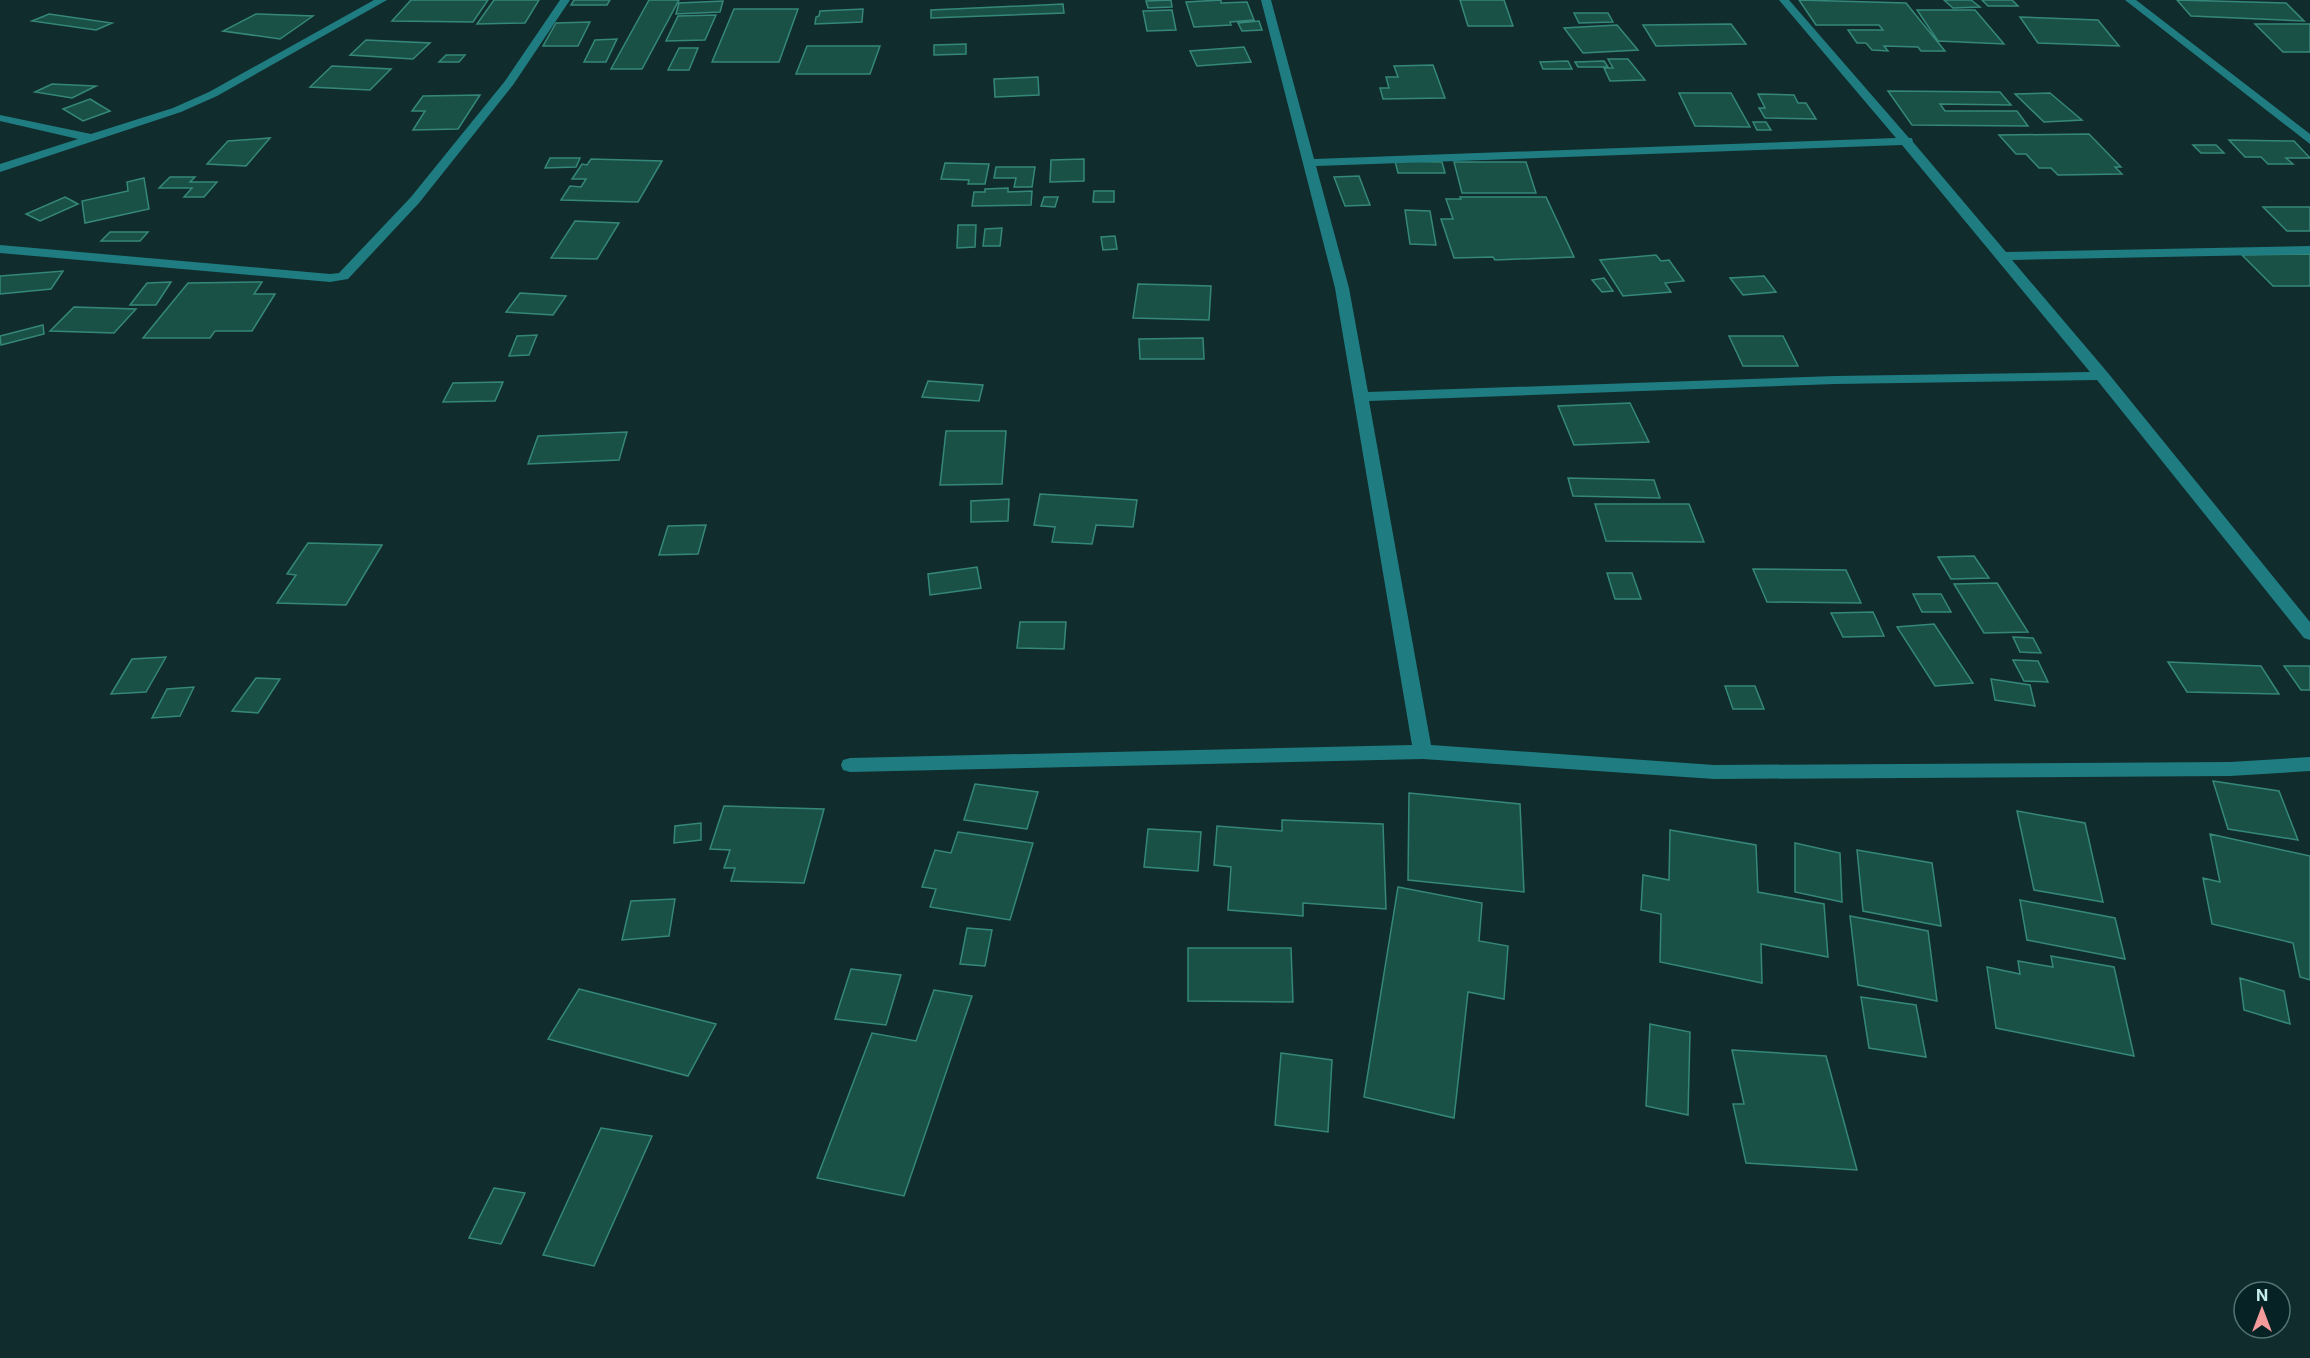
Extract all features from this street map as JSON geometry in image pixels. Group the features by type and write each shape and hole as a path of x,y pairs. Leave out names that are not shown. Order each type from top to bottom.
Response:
{"street":[{"path":"0,168 177,110 213,94 382,0"},
{"path":"0,249 330,278 343,276 415,200 502,92 565,0"},
{"path":"1266,0 1342,288 1423,752"},
{"path":"1784,0 1908,141 2103,376 2310,634"},
{"path":"2130,0 2310,140"},
{"path":"0,118 92,138"},
{"path":"1309,163 1908,141"},
{"path":"2002,256 2310,250"},
{"path":"1361,397 1823,381 2103,376"},
{"path":"850,765 1423,752 1714,772 2230,769 2310,764"}],"building":[{"path":"411,0 488,0 473,22 392,21"},
{"path":"494,0 539,0 525,23 477,24"},
{"path":"574,0 610,0 607,5 571,5"},
{"path":"649,0 679,0 642,69 611,69"},
{"path":"1171,0 1172,7 1148,8 1146,1"},
{"path":"1221,0 1221,3 1247,2 1254,20 1230,22 1231,25 1194,27 1186,2"},
{"path":"1460,0 1504,0 1513,26 1468,26"},
{"path":"1799,0 1906,3 1945,51 1921,51 1918,47 1884,46 1888,51 1872,50 1866,43 1857,43 1848,30 1883,30 1879,25 1816,25"},
{"path":"1944,0 1971,0 1980,7 1953,8"},
{"path":"1982,0 2012,0 2018,6 1988,6"},
{"path":"2177,0 2286,3 2304,21 2191,16"},
{"path":"723,1 720,12 676,14 679,3"},
{"path":"1063,4 1064,13 931,18 931,10"},
{"path":"734,9 798,9 779,62 712,62"},
{"path":"863,9 862,22 815,24 820,11"},
{"path":"1172,10 1176,30 1147,31 1143,11"},
{"path":"1917,10 1975,10 2004,44 1938,41"},
{"path":"1574,13 1608,13 1613,22 1579,23"},
{"path":"49,14 112,23 96,30 32,21"},
{"path":"256,14 313,16 280,39 223,31"},
{"path":"716,15 705,40 666,41 678,16"},
{"path":"2020,17 2098,20 2119,46 2038,43"},
{"path":"1259,21 1262,30 1242,31 1238,23"},
{"path":"590,22 578,46 543,46 556,23"},
{"path":"1731,24 1746,44 1656,46 1643,25"},
{"path":"2255,24 2310,24 2310,52 2283,52"},
{"path":"1617,25 1638,50 1583,53 1564,28"},
{"path":"617,39 606,62 584,62 595,40"},
{"path":"366,40 430,43 413,59 350,55"},
{"path":"966,44 966,54 934,55 934,45"},
{"path":"807,46 880,46 870,74 796,74"},
{"path":"1244,47 1251,62 1197,66 1190,51"},
{"path":"679,48 698,48 689,70 668,70"},
{"path":"446,55 465,55 459,62 439,62"},
{"path":"1608,59 1628,59 1645,80 1610,81 1604,68 1613,68"},
{"path":"1568,61 1572,69 1543,69 1540,62"},
{"path":"1604,61 1608,67 1578,67 1575,62"},
{"path":"1433,65 1445,98 1383,99 1380,88 1389,88 1386,77 1398,77 1394,66"},
{"path":"332,66 391,69 370,90 310,87"},
{"path":"1038,77 1039,95 995,97 994,79"},
{"path":"52,84 96,86 72,98 35,92"},
{"path":"1888,91 2000,92 2011,105 1940,104 1945,111 2017,111 2028,126 1912,125"},
{"path":"1679,93 1731,93 1750,127 1695,126"},
{"path":"2050,93 2082,120 2044,122 2015,94"},
{"path":"1758,94 1794,95 1798,103 1806,103 1816,119 1765,118 1759,108 1765,108"},
{"path":"480,95 458,129 413,130 425,111 412,111 423,96"},
{"path":"90,99 110,111 83,121 63,109"},
{"path":"1753,122 1766,122 1771,130 1757,130"},
{"path":"2089,134 2121,167 2115,167 2122,174 2058,175 2051,168 2039,168 2026,154 2016,154 1999,135"},
{"path":"270,138 246,166 207,164 228,141"},
{"path":"2229,140 2294,141 2310,158 2286,158 2293,164 2268,164 2261,157 2245,157"},
{"path":"2193,145 2216,145 2224,153 2201,153"},
{"path":"550,158 580,158 576,167 545,168"},
{"path":"591,159 662,161 638,202 561,200 570,186 581,187 586,179 572,179 582,164 587,165"},
{"path":"1084,159 1084,181 1050,182 1051,160"},
{"path":"1395,161 1442,162 1445,173 1398,173"},
{"path":"1454,162 1526,162 1536,193 1462,193"},
{"path":"945,163 989,164 985,184 968,184 969,180 941,179"},
{"path":"996,167 1035,167 1032,187 1014,187 1016,178 994,178"},
{"path":"1359,176 1370,205 1345,206 1334,177"},
{"path":"170,177 195,177 190,182 217,182 204,197 184,197 192,188 159,188"},
{"path":"144,178 149,209 85,223 82,201 128,191 127,182"},
{"path":"1008,188 1008,192 1032,191 1031,205 972,206 974,192"},
{"path":"1094,191 1114,191 1114,202 1093,202"},
{"path":"65,197 78,204 40,221 26,214"},
{"path":"1044,197 1058,197 1055,207 1041,206"},
{"path":"1460,197 1546,197 1574,257 1495,260 1493,257 1454,258 1441,219 1453,219 1446,199 1461,199"},
{"path":"2263,207 2310,207 2310,231 2287,231"},
{"path":"1405,210 1430,211 1436,245 1410,244"},
{"path":"575,221 619,223 597,259 551,258"},
{"path":"958,225 976,225 975,247 957,248"},
{"path":"1002,228 1000,246 983,246 985,229"},
{"path":"110,232 148,232 140,241 101,241"},
{"path":"1115,236 1117,249 1103,250 1101,237"},
{"path":"2310,254 2310,286 2273,286 2242,255"},
{"path":"1656,255 1661,261 1669,260 1684,281 1665,283 1671,292 1623,296 1600,260"},
{"path":"63,271 51,289 0,294 0,276"},
{"path":"1764,276 1776,292 1743,295 1730,278"},
{"path":"1604,278 1613,291 1602,292 1592,280"},
{"path":"171,282 156,305 130,305 147,283"},
{"path":"262,282 254,294 275,294 252,331 215,331 210,338 143,338 188,283"},
{"path":"1138,284 1211,286 1209,320 1133,318"},
{"path":"520,293 566,296 553,315 506,312"},
{"path":"74,307 136,309 114,333 50,331"},
{"path":"43,325 44,334 1,345 0,336"},
{"path":"537,335 529,355 509,356 517,336"},
{"path":"1729,336 1783,336 1798,366 1743,366"},
{"path":"1203,338 1204,359 1140,359 1139,339"},
{"path":"928,381 983,385 979,401 922,397"},
{"path":"503,382 495,401 443,402 453,383"},
{"path":"1630,403 1649,442 1574,445 1558,406"},
{"path":"946,431 1006,431 1002,484 940,485"},
{"path":"627,432 619,460 528,464 538,436"},
{"path":"1568,478 1654,480 1660,498 1573,496"},
{"path":"1040,494 1137,500 1133,527 1096,525 1092,544 1052,542 1055,527 1034,525"},
{"path":"1009,499 1008,521 971,522 971,501"},
{"path":"1595,504 1689,504 1704,542 1606,541"},
{"path":"706,525 698,554 659,555 668,526"},
{"path":"308,543 382,545 346,605 277,603 296,575 287,574"},
{"path":"1974,556 1989,578 1951,579 1938,557"},
{"path":"977,567 981,588 930,595 928,574"},
{"path":"1753,569 1846,570 1861,603 1767,602"},
{"path":"1607,573 1632,573 1641,599 1615,599"},
{"path":"1997,583 2028,632 1984,633 1954,584"},
{"path":"1913,594 1941,594 1951,612 1922,612"},
{"path":"1873,612 1884,636 1843,637 1831,613"},
{"path":"1020,622 1066,622 1064,649 1017,648"},
{"path":"1934,624 1973,683 1935,686 1897,627"},
{"path":"2013,637 2033,638 2041,653 2020,652"},
{"path":"166,657 146,692 111,694 132,659"},
{"path":"2013,660 2038,661 2048,682 2024,681"},
{"path":"2168,662 2261,666 2279,694 2187,692"},
{"path":"2284,666 2310,666 2310,690 2301,690"},
{"path":"256,678 280,679 258,713 232,711"},
{"path":"1991,679 2030,685 2035,706 1995,700"},
{"path":"1725,686 1755,686 1764,709 1733,709"},
{"path":"194,687 180,716 152,718 167,689"},
{"path":"2213,781 2279,791 2298,840 2228,829"},
{"path":"975,784 1038,792 1027,829 964,820"},
{"path":"1409,793 1520,804 1524,892 1408,880"},
{"path":"724,806 824,809 804,883 731,881 735,868 724,868 730,850 710,849"},
{"path":"2017,811 2085,823 2103,902 2034,890"},
{"path":"1282,820 1383,824 1386,909 1303,903 1303,916 1228,910 1231,867 1214,865 1217,826 1282,831"},
{"path":"701,823 701,840 674,843 675,826"},
{"path":"1148,829 1201,832 1198,871 1144,867"},
{"path":"1670,830 1756,845 1758,892 1824,904 1828,957 1761,944 1762,983 1660,962 1661,914 1641,910 1643,875 1669,880"},
{"path":"958,832 1033,843 1010,920 930,907 936,889 922,887 935,850 951,853"},
{"path":"2210,834 2310,856 2310,980 2300,977 2293,943 2212,924 2203,878 2220,882"},
{"path":"1795,843 1840,853 1842,902 1795,892"},
{"path":"1857,850 1932,863 1941,926 1863,911"},
{"path":"1398,887 1482,903 1479,941 1508,946 1504,999 1468,992 1454,1118 1364,1097"},
{"path":"675,899 669,936 622,940 631,901"},
{"path":"2020,900 2115,918 2125,959 2027,940"},
{"path":"1850,916 1928,931 1937,1001 1858,985"},
{"path":"967,928 992,930 985,966 960,964"},
{"path":"1188,948 1291,948 1293,1002 1188,1001"},
{"path":"2051,956 2114,967 2134,1056 1996,1028 1987,967 2020,974 2018,961 2053,967"},
{"path":"851,969 901,975 886,1025 835,1019"},
{"path":"2240,978 2284,991 2290,1024 2244,1010"},
{"path":"579,989 716,1024 688,1076 548,1039"},
{"path":"934,990 972,996 904,1196 817,1178 872,1033 916,1041"},
{"path":"1861,997 1916,1005 1926,1057 1869,1048"},
{"path":"1650,1024 1690,1032 1688,1115 1646,1106"},
{"path":"1732,1050 1826,1056 1857,1170 1746,1163 1733,1104 1744,1104"},
{"path":"1281,1053 1332,1060 1328,1132 1275,1125"},
{"path":"601,1128 652,1136 594,1266 543,1255"},
{"path":"494,1188 525,1193 501,1244 469,1238"}]}
